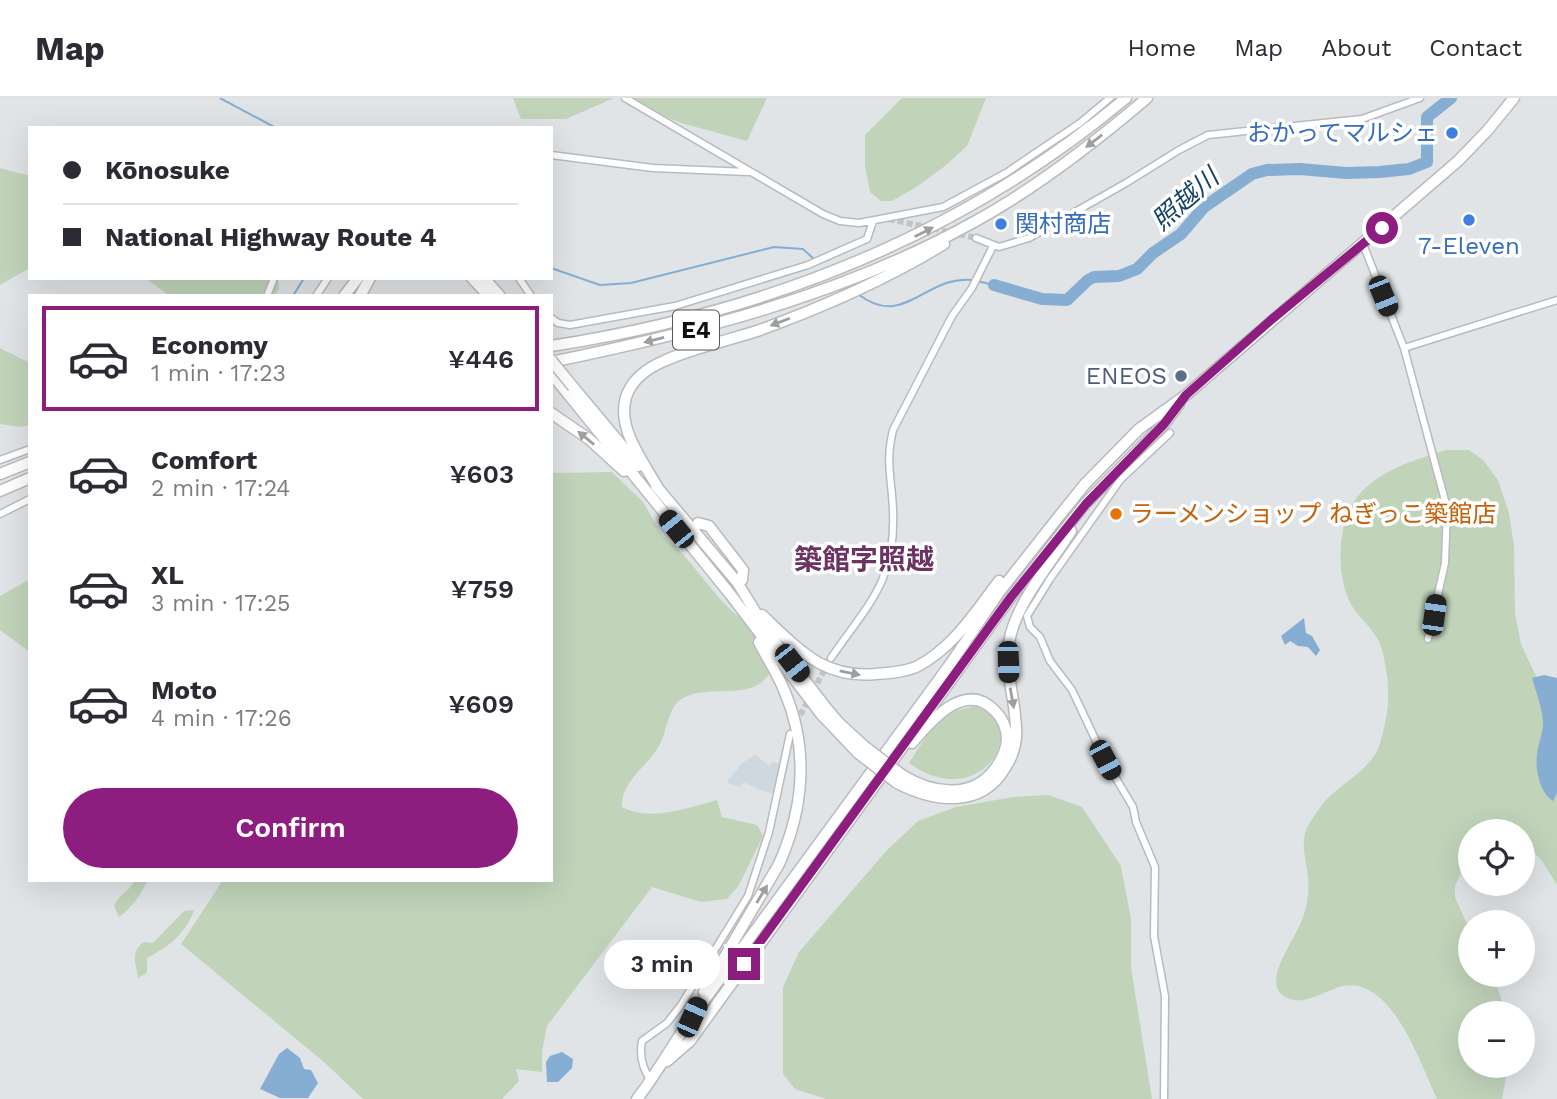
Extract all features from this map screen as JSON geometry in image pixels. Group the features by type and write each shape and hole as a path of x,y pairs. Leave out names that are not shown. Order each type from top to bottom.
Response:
{"highway":[{"name":"E4","path":"553,346 693,318 862,261 913,238 990,196 1054,155 1126,98"},
{"path":"659,490 633,446 626,426 628,392 643,373 665,360 784,321 843,296 876,275 942,246 1089,146 1147,98"},
{"path":"553,364 653,500 737,604 751,609 800,651 821,664 841,671 864,676 917,666 939,651 962,629 1055,511 1139,429 1186,395 1458,161 1488,131 1514,98"},
{"name":"E4","path":"553,361 635,345 722,323 836,285 876,275"},
{"path":"346,294 356,280"},
{"path":"474,280 487,294"},
{"path":"486,280 498,294"},
{"path":"553,375 569,388 742,585"},
{"path":"663,1065 690,1041 1011,597 1086,504 1127,467 1186,395"},
{"path":"553,414 589,439 653,500"},
{"path":"0,474 28,463"},
{"path":"0,491 28,479"},
{"path":"637,1099 663,1065 674,1042 1000,591 1085,484"},
{"path":"751,609 821,714 861,749 900,779 933,798 950,799 978,794 1001,775 1011,759 1016,741 1016,718 1009,682 1009,641 1017,615 1086,504"},
{"path":"683,517 698,523 742,585 791,706 800,748 800,796 796,820 779,864 702,995 692,1017"},
{"path":"896,755 911,745 936,715 951,705 964,701 977,701 991,707 1001,717 1006,729 1005,751 999,764 981,783 967,789 943,791 900,779"}],"street":[{"path":"625,98 748,172 840,221 873,221 943,207 1006,173 1110,98"},
{"path":"976,238 993,246 1029,238 1208,135 1362,119 1419,98"},
{"path":"553,155 653,168 748,172"},
{"path":"553,319 570,326 675,306 826,259 867,239 873,221"},
{"path":"1363,244 1404,348 1447,508 1447,554 1428,639"},
{"path":"831,658 867,609 885,575 892,532 893,512 888,467 893,430 952,316 972,288 993,246"},
{"path":"1404,348 1557,300"},
{"path":"1164,1099 1165,996 1154,936 1155,867 1136,822 1133,807 1105,760 1072,690 1050,661 1040,637 1027,622 1033,606 1050,579 1127,467 1170,433"},
{"path":"0,460 28,450"},
{"path":"1113,455 1127,467"},
{"path":"0,514 28,500"},
{"path":"651,1081 644,1071 640,1051 642,1041 667,1023 681,1005 748,896 769,832 790,734"}],"shaded area":[{"path":"755,755 770,766 772,762 781,764 775,794 744,782 739,787 727,782 742,763"}],"green space":[{"path":"513,98 614,98 566,119 521,119"},
{"path":"619,98 767,98 747,141 681,123"},
{"path":"902,98 986,98 967,146 918,186 892,201 881,201 870,192 865,166 865,135"},
{"path":"0,168 28,175 28,269 0,285"},
{"path":"148,280 278,280 279,289 275,294 167,294"},
{"path":"0,348 28,362 28,425 0,424"},
{"path":"1446,450 1469,450 1483,460 1498,480 1509,513 1514,546 1515,613 1521,644 1535,674 1557,703 1557,885 1535,854 1535,819 1458,819 1458,880 1455,897 1461,910 1458,910 1458,987 1497,987 1502,1001 1458,1001 1458,1078 1506,1078 1502,1099 1437,1099 1406,1033 1385,1003 1372,992 1350,985 1310,999 1295,1000 1281,994 1277,987 1278,970 1301,922 1308,896 1305,832 1327,799 1361,771 1376,753 1387,710 1385,661 1380,644 1352,606 1344,584 1340,558 1343,532 1350,509 1367,486 1405,464"},
{"path":"612,472 643,502 662,535 683,554 719,598 734,613 763,634 774,662 767,677 748,689 701,692 680,700 670,714 660,744 626,789 622,807 657,813 681,810 717,800 722,817 757,825 763,836 739,885 727,899 701,902 652,887 547,1026 542,1051 542,1072 516,1069 519,1081 502,1099 363,1099 324,1062 181,944 222,882 553,882 553,473"},
{"path":"28,580 28,651 0,630 0,596"},
{"path":"976,706 993,717 1000,731 999,747 991,762 977,773 957,779 934,776 909,763 945,713"},
{"path":"1048,795 1082,807 1121,866 1131,919 1131,967 1152,1099 826,1099 795,1089 783,1074 783,987 799,952 887,850 918,821 956,807 1013,797"},
{"path":"134,882 147,882 136,900 119,917 114,906"},
{"path":"194,910 191,919 175,939 147,958 147,973 138,978 135,958 137,949 144,942 153,943 184,911"}],"water":[{"path":"1304,618 1306,633 1312,636 1320,650 1316,656 1308,647 1298,646 1290,641 1285,645 1281,636"},
{"path":"1544,675 1557,678 1557,793 1553,801 1539,781 1537,767 1543,722 1532,678"},
{"path":"287,1048 300,1058 304,1069 311,1070 318,1083 308,1098 280,1098 260,1089 279,1054"},
{"path":"562,1052 573,1059 572,1068 558,1082 547,1082 546,1062 550,1056"}],"waterway":[{"path":"220,98 272,126"},
{"name":"照越川","path":"994,285 1042,299 1067,300 1094,277 1119,276 1137,269 1153,253 1181,234 1204,207 1252,174 1267,170 1300,169 1346,173 1379,172 1409,169 1427,162 1427,117 1451,98"},
{"path":"553,269 600,285 631,283 774,247 803,249 815,260"},
{"path":"294,294 303,280"},
{"path":"858,294 874,304 889,306 915,299 941,285 972,280"},
{"path":"977,281 994,285"}],"tunnel":[{"path":"889,219 976,238"},
{"path":"796,723 827,665"}],"place":[{"name":"おかってマルシェ","path":"1452,133"},
{"name":"7-Eleven","path":"1469,220"},
{"name":"関村商店","path":"1001,224"},
{"name":"ENEOS","path":"1181,376"},
{"name":"ラーメンショップ ねぎっこ築館店","path":"1116,514"}],"district":[{"name":"築館字照越","path":"864,559"}],"route":[{"path":"744,964 1011,597 1086,504 1164,424 1186,395 1382,228"}]}
